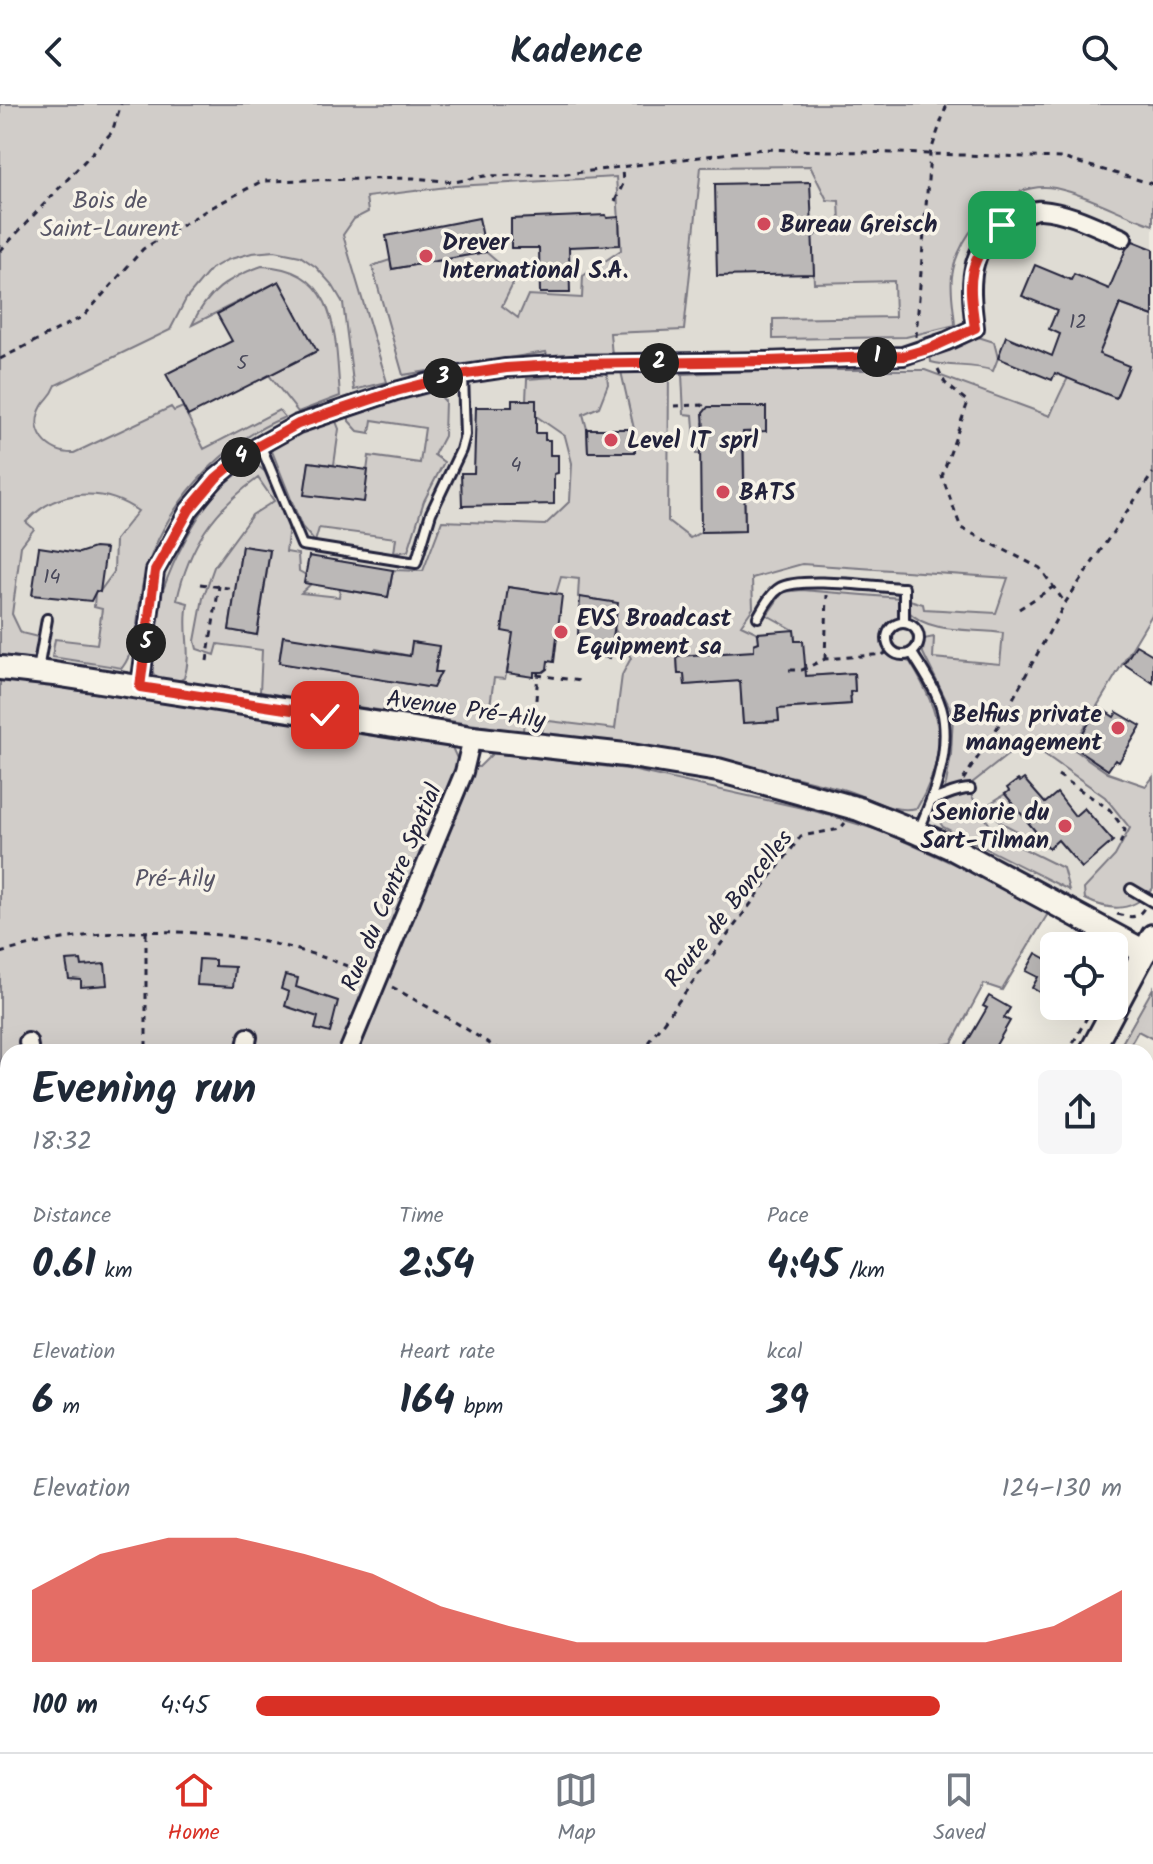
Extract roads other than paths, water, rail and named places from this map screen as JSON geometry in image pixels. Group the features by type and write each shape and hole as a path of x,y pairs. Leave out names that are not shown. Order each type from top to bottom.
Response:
{"street":[{"path":"140,687 155,571 189,510 216,478 260,443 298,424 346,406 463,374 571,364 903,356 975,328 970,294 972,269 982,246 1002,225 1037,209 1079,219 1123,238"},
{"name":"Avenue Pré-Aily","path":"0,668 38,671 472,738 625,755 718,770 859,809 952,848 1082,918 1149,944"},
{"name":"Rue du Centre Spatial","path":"351,1044 464,772 472,738"},
{"path":"1095,1044 1149,944"}],"lane":[{"path":"260,443 302,545 416,563 431,513 465,435 463,374"},
{"path":"758,617 781,587 804,583 904,588 904,623"},
{"path":"38,671 47,619"},
{"path":"904,623 915,628 919,638 912,653 901,655 890,649 888,634 894,626 904,623"},
{"path":"912,653 933,689 944,720 943,757 932,800 918,833"},
{"path":"932,800 957,789 970,789"},
{"path":"1131,889 1152,901"}],"place":[{"name":"Bureau Greisch","path":"764,224"},
{"name":"Drever International S.A.","path":"426,256"},
{"name":"Level IT sprl","path":"611,440"},
{"name":"BATS","path":"723,492"},
{"name":"EVS Broadcast Equipment sa","path":"561,632"},
{"name":"Belfius private management","path":"1118,728"},
{"name":"Seniorie du Sart-Tilman","path":"1065,826"}],"park label":[{"name":"Bois de Saint-Laurent","path":"110,214"},
{"name":"Pré-Aily","path":"175,878"}]}
